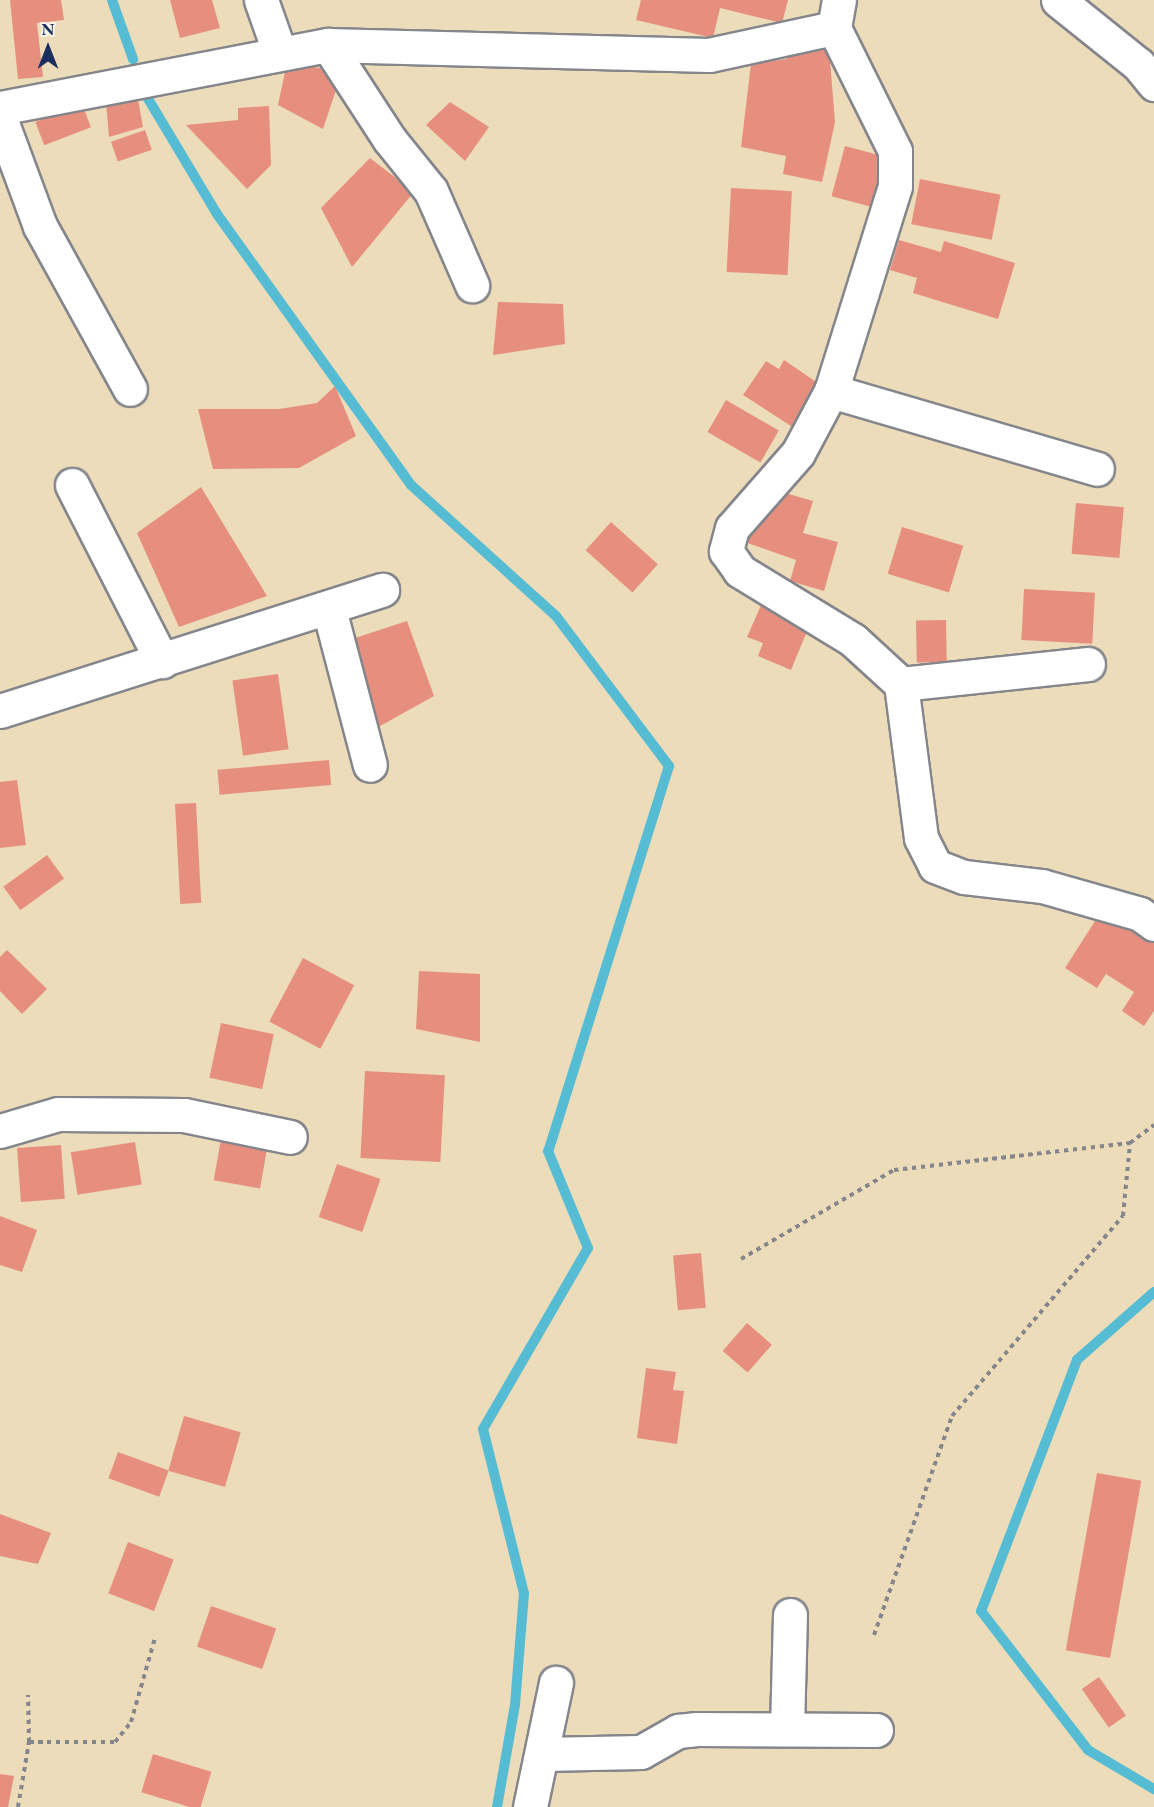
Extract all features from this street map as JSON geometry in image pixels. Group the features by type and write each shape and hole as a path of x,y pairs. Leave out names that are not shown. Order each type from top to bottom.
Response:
{"street":[{"path":"261,0 280,54"},
{"path":"1058,0 1138,64 1154,84"},
{"path":"0,108 328,45 709,55 837,14 895,151 895,186 831,391 798,453 732,528 726,551 740,571 853,640 901,684 921,838 935,866 964,877 1042,886 1140,914 1154,924"},
{"path":"328,45 390,140 431,191 472,285"},
{"path":"0,118 40,226 130,389"},
{"path":"831,391 1097,468"},
{"path":"72,485 162,661"},
{"path":"0,711 329,609 382,590"},
{"path":"329,609 370,765"},
{"path":"901,684 1088,664"},
{"path":"0,1131 58,1114 184,1115 290,1137"},
{"path":"787,1729 790,1615"},
{"path":"530,1807 556,1683"},
{"path":"542,1754 641,1752 678,1731 876,1730"}],"path":[{"path":"741,1259 894,1170 1130,1143 1154,1125"},
{"path":"874,1635 952,1416 1123,1216 1130,1143"},
{"path":"29,1742 115,1742 131,1722 155,1638"},
{"path":"18,1807 29,1742 28,1695"}],"building":[{"path":"10,0 61,0 64,20 37,23 43,77 18,79"},
{"path":"170,0 212,0 220,28 180,38"},
{"path":"641,0 788,0 782,23 720,8 713,38 636,20"},
{"path":"829,48 835,122 822,182 783,174 786,156 741,147 751,64 787,59 787,51"},
{"path":"287,62 342,72 323,129 278,105"},
{"path":"137,94 143,127 109,137 106,103"},
{"path":"450,102 489,127 465,161 426,125"},
{"path":"82,104 91,127 44,145 35,122"},
{"path":"269,106 271,165 247,189 186,125 238,120 238,108"},
{"path":"145,130 152,150 118,162 111,142"},
{"path":"845,146 885,157 871,207 832,196"},
{"path":"370,158 414,192 352,267 321,208"},
{"path":"920,179 1000,195 992,240 911,224"},
{"path":"731,188 792,191 788,275 727,272"},
{"path":"899,240 941,252 944,241 1015,263 998,319 913,293 917,278 890,270"},
{"path":"498,302 563,304 565,344 493,355"},
{"path":"784,360 822,386 794,428 743,395 766,361 779,369"},
{"path":"335,386 356,436 299,468 213,469 198,409 279,409 317,403"},
{"path":"726,400 779,430 760,463 708,432"},
{"path":"201,487 267,596 179,627 137,533"},
{"path":"775,490 813,501 803,533 838,542 824,591 790,581 796,560 742,541"},
{"path":"1076,503 1124,507 1119,558 1072,554"},
{"path":"611,522 658,564 632,592 586,550"},
{"path":"902,527 963,546 949,593 888,574"},
{"path":"1024,589 1095,593 1092,644 1021,640"},
{"path":"762,603 810,624 791,670 758,656 763,643 747,637"},
{"path":"946,620 947,662 917,663 916,621"},
{"path":"407,621 434,696 373,730 349,640"},
{"path":"278,674 289,749 243,756 232,680"},
{"path":"329,760 331,785 220,795 217,770"},
{"path":"17,780 26,845 0,848 0,782"},
{"path":"196,803 201,903 180,904 175,804"},
{"path":"47,855 64,878 20,910 3,887"},
{"path":"1104,907 1154,939 1154,1011 1144,1026 1122,1011 1134,992 1106,974 1097,988 1065,968"},
{"path":"7,950 47,989 22,1014 0,991 0,957"},
{"path":"303,958 354,985 320,1049 269,1022"},
{"path":"419,971 480,974 480,1042 416,1029"},
{"path":"221,1023 274,1034 262,1089 209,1078"},
{"path":"365,1071 445,1075 440,1162 360,1158"},
{"path":"221,1139 267,1147 260,1189 214,1180"},
{"path":"135,1142 142,1184 78,1195 71,1152"},
{"path":"61,1145 65,1199 21,1202 17,1148"},
{"path":"337,1164 380,1179 362,1232 319,1217"},
{"path":"0,1216 37,1230 22,1272 0,1265"},
{"path":"701,1253 706,1308 678,1310 673,1255"},
{"path":"747,1323 772,1345 748,1373 723,1351"},
{"path":"646,1368 676,1372 673,1390 684,1391 677,1444 637,1438"},
{"path":"184,1416 241,1432 225,1487 168,1471"},
{"path":"118,1452 169,1470 159,1497 108,1478"},
{"path":"1097,1473 1141,1481 1110,1658 1066,1650"},
{"path":"0,1514 51,1533 38,1564 0,1556"},
{"path":"128,1542 174,1560 154,1611 108,1593"},
{"path":"211,1606 276,1628 262,1669 197,1647"},
{"path":"1099,1677 1126,1716 1109,1728 1082,1689"},
{"path":"153,1754 211,1772 201,1807 190,1807 141,1792"},
{"path":"0,1774 14,1776 8,1807 0,1807"}],"waterway":[{"path":"112,0 133,59"},
{"path":"147,97 217,214 411,485 556,616 669,766 548,1151 588,1248 483,1429 524,1593 515,1705 497,1807"},
{"path":"1154,1292 1077,1360 981,1611 1088,1750 1154,1789"}]}
